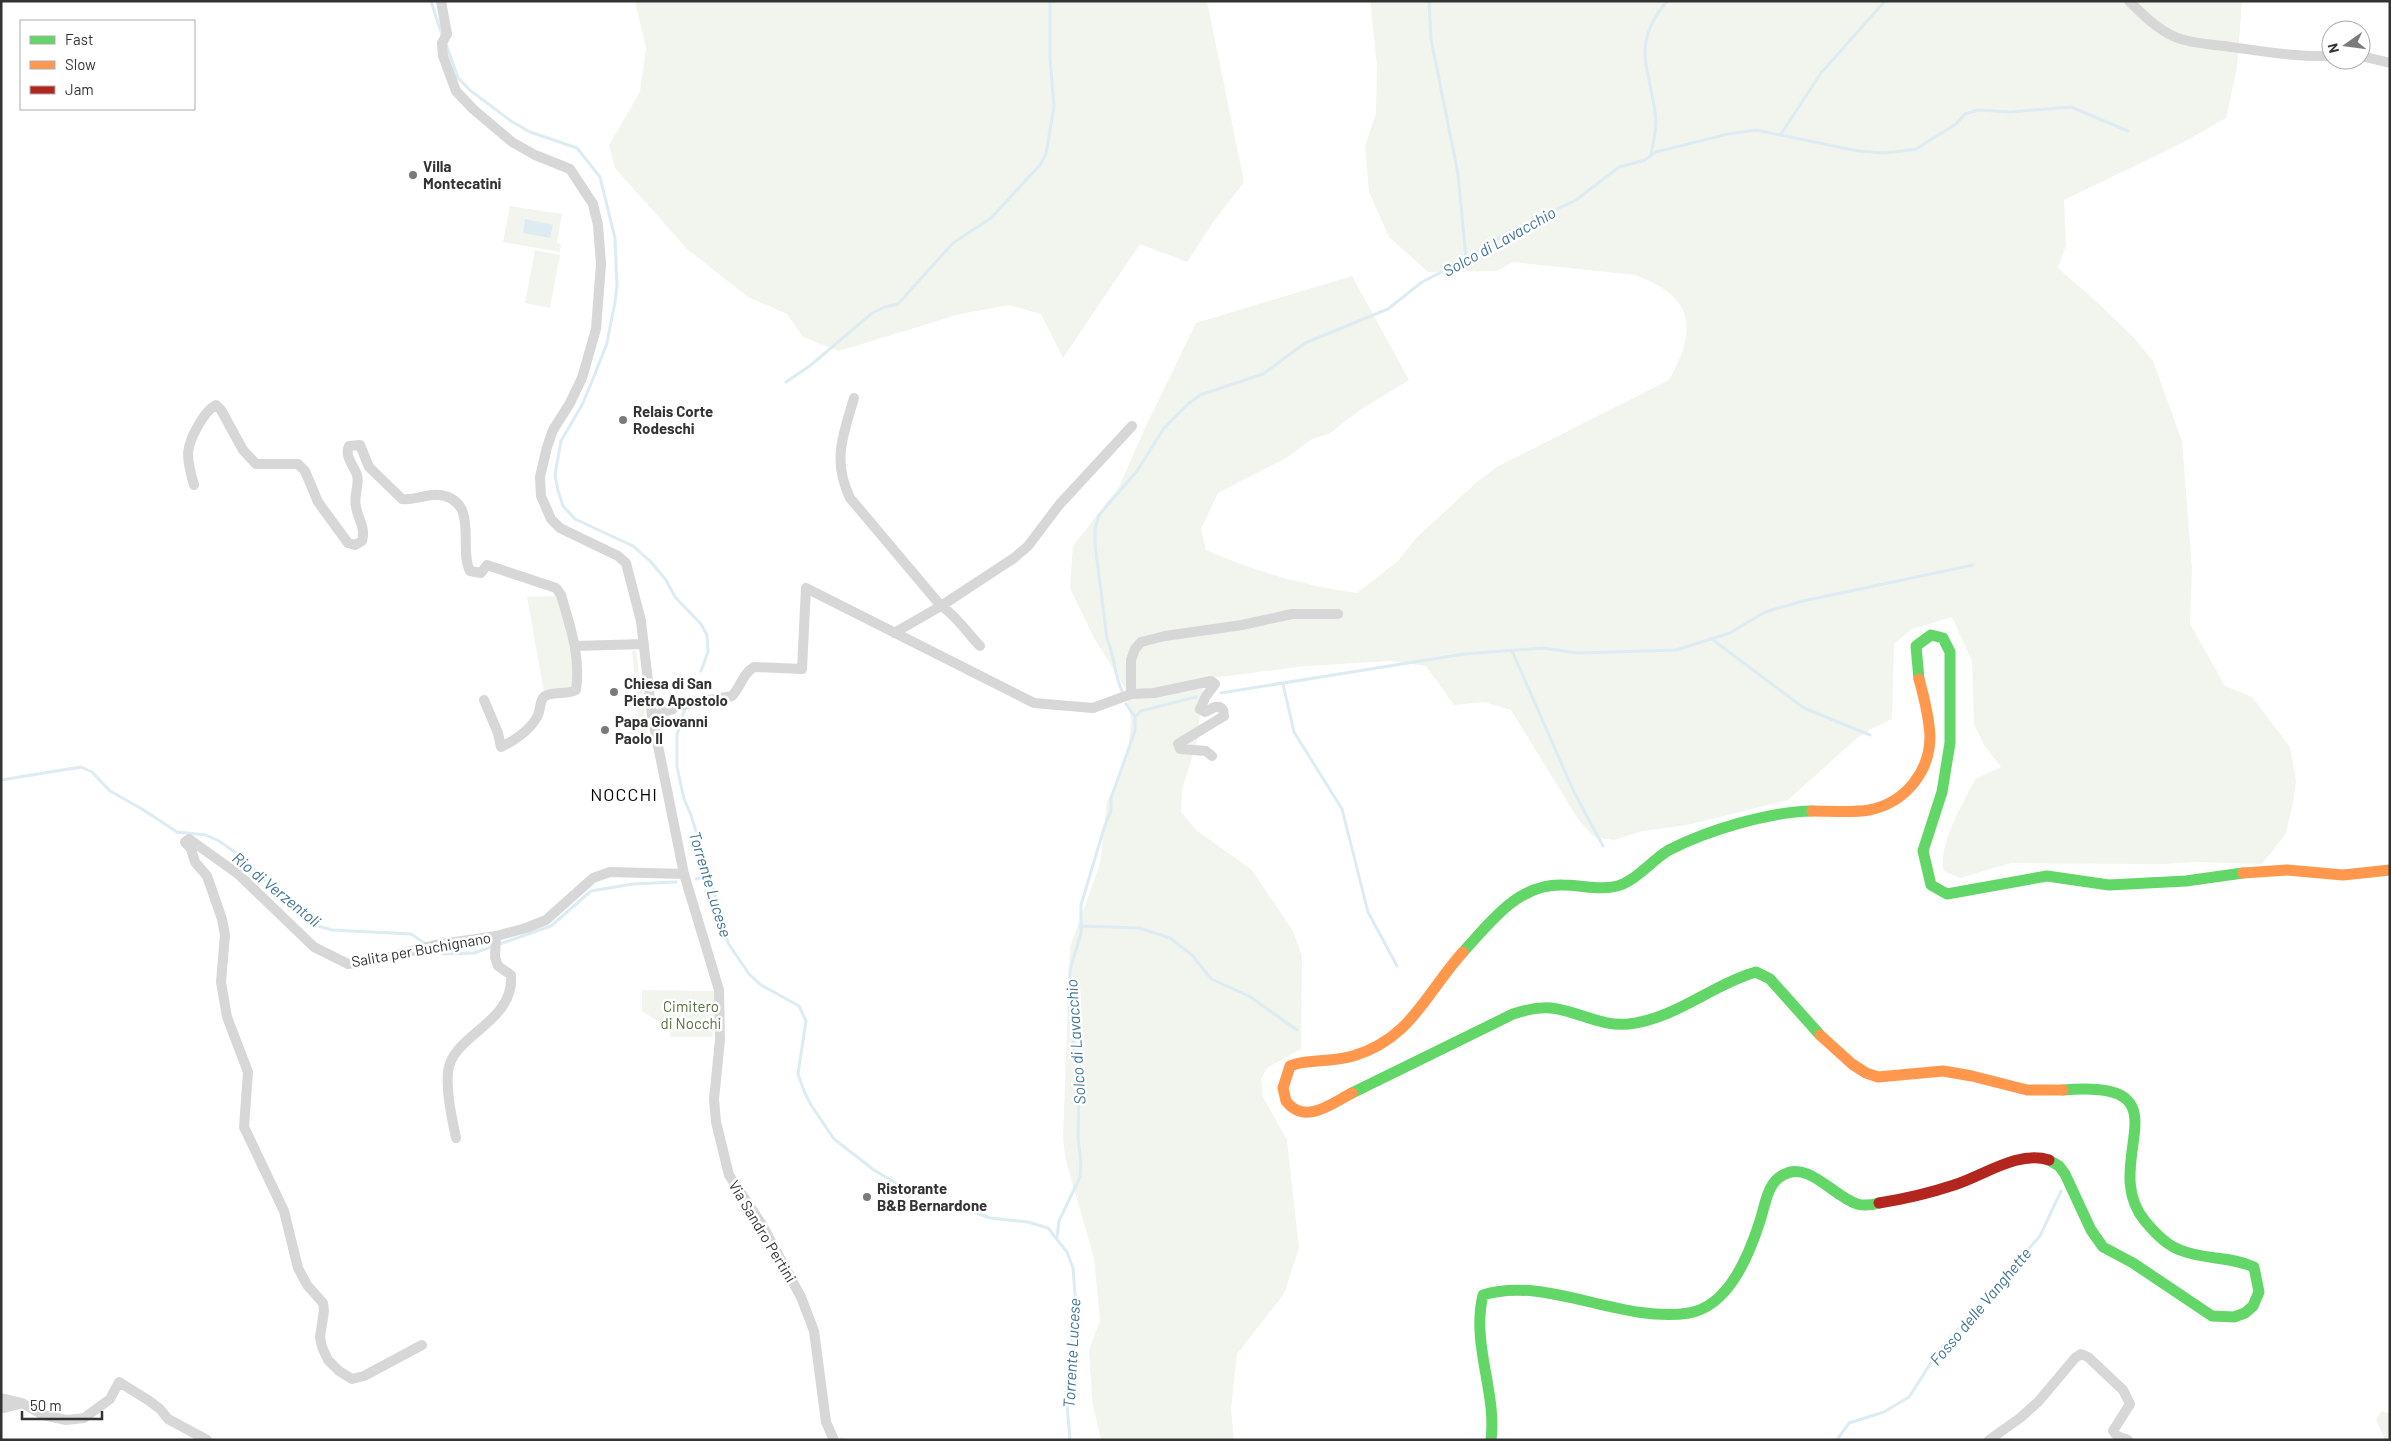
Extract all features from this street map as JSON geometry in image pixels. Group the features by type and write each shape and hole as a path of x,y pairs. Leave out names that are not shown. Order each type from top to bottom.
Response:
{"main road":[{"path":"1491,1440 1493,1425 1479,1327 1479,1305 1483,1295 1496,1290 1513,1289 1588,1303 1672,1314 1701,1310 1731,1283 1748,1255 1770,1188 1776,1179 1785,1172 1800,1171 1808,1174 1841,1196 1868,1206 1948,1188 2006,1164 2026,1158 2041,1157 2054,1161 2062,1170 2088,1226 2103,1247 2131,1262 2213,1316 2238,1317 2249,1311 2256,1302 2259,1292 2259,1281 2254,1267 2231,1257 2181,1251 2164,1240 2137,1210 2130,1194 2129,1174 2136,1118 2129,1099 2121,1094 2104,1090 2021,1089 1975,1076 1948,1072 1877,1078 1844,1059 1770,979 1756,972 1737,976 1699,1001 1672,1014 1652,1020 1609,1024 1555,1009 1539,1008 1502,1019 1321,1110 1304,1113 1288,1103 1283,1096 1283,1085 1290,1066 1300,1061 1336,1060 1359,1054 1400,1032 1417,1013 1456,960 1508,904 1521,895 1536,889 1560,884 1593,888 1621,885 1635,878 1654,860 1669,851 1709,833 1807,811 1863,812 1878,810 1908,792 1924,765 1930,739 1928,708 1916,658 1916,646 1922,640 1931,635 1943,638 1950,652 1948,763 1942,792 1923,851 1927,877 1931,885 1947,894 2047,876 2109,885 2186,881 2247,872 2287,870 2316,871 2343,875 2390,870"}],"street":[{"name":"Via Sandro Pertini","path":"441,1 444,39 443,56 456,91 473,109 512,142 535,155 570,169 593,204 598,225 601,264 596,329 582,378 570,403 553,430 546,447 540,478 541,496 545,509 560,528 618,556 626,563 642,621 652,716 684,874 707,944 719,990 720,1040 715,1114 729,1175 761,1223 801,1297 814,1332 826,1422 834,1440"},
{"path":"2129,1 2156,26 2175,37 2196,43 2248,50 2297,56 2321,56"},
{"path":"2371,58 2390,63"},
{"path":"854,398 841,442 840,460 842,481 850,498 941,606 951,612 962,628 980,646"},
{"path":"194,485 188,452 196,429 211,408 216,405 221,410 243,450 256,464 298,464 305,472 318,502 340,535 348,543 354,545 362,541 365,533 355,502 357,476 347,449 354,444 360,445 369,467 402,499 410,500 438,495 449,497 456,502 464,515 468,536 468,566 470,571 481,573 487,565 556,588 561,595 575,646 578,671 576,690 545,696 542,699 538,716 532,724 511,742 501,747 498,733 484,700"},
{"path":"894,633 941,606 1014,558 1028,546 1059,505 1132,426"},
{"path":"652,716 673,709 676,706 732,696 738,690 748,670 754,667 802,669 806,588 1034,703 1093,708 1104,706 1131,694 1154,693 1211,681 1216,684 1200,707 1205,712 1216,706 1220,707 1224,712 1222,718 1178,744 1180,749 1206,752 1212,756"},
{"path":"1131,694 1131,660 1135,649 1141,642 1165,636 1242,625 1292,614 1338,614"},
{"path":"575,646 644,644"},
{"name":"Salita per Buchignano","path":"422,1345 364,1376 352,1379 338,1371 328,1360 320,1337 324,1311 322,1303 307,1285 298,1268 284,1211 244,1127 248,1072 227,1017 221,982 225,935 222,919 207,876 194,862 191,849 185,842 189,839 210,852 238,874 314,947 348,964 377,960 435,945 496,936 526,928 546,920 592,878 610,872 684,874"},
{"path":"456,1138 448,1085 448,1071 452,1059 458,1050 489,1022 509,997 512,987 511,975 498,966 495,957 496,936"},
{"path":"1989,1440 2020,1418 2038,1402 2075,1358 2082,1354 2088,1357 2123,1390 2130,1404 2113,1431 2117,1436 2128,1440"},
{"path":"1,1398 22,1403 43,1415 66,1420 84,1418 110,1399 118,1382 148,1400 160,1409 168,1419 207,1440"},
{"path":"1,1407 4,1408 22,1403"}],"green space":[{"path":"635,1 1207,1 1244,182 1214,221 1187,262 1140,244 1063,358 1041,314 1009,305 960,314 839,351 803,337 787,314 748,297 687,249 615,168 609,145 640,92 646,48"},
{"path":"1370,1 2242,1 2237,68 2226,118 2182,143 2064,200 2066,245 2058,268 2133,337 2153,361 2182,441 2192,568 2190,624 2225,686 2252,697 2290,747 2296,781 2292,808 2285,835 2262,864 2199,862 2162,864 2011,863 1960,878 1944,871 1944,849 1948,837 1975,779 2001,767 1984,745 1974,724 1972,661 1952,617 1912,629 1894,644 1892,719 1869,730 1856,739 1788,800 1687,825 1643,831 1614,840 1594,837 1578,819 1511,710 1484,702 1454,705 1426,666 1392,661 1305,666 1204,679 1197,741 1182,790 1181,812 1196,830 1251,869 1293,931 1302,956 1301,1049 1267,1068 1261,1079 1263,1097 1287,1140 1299,1248 1284,1294 1237,1354 1231,1409 1234,1440 1101,1440 1092,1401 1089,1350 1100,1321 1094,1258 1066,1161 1063,1139 1070,947 1100,864 1107,801 1117,783 1128,751 1131,720 1125,688 1094,638 1070,588 1073,546 1119,487 1145,428 1196,323 1352,276 1409,380 1360,410 1329,434 1312,439 1288,457 1218,493 1201,529 1206,550 1224,558 1299,582 1357,593 1398,561 1417,537 1478,481 1497,467 1669,380 1678,362 1687,330 1685,316 1679,304 1669,293 1655,283 1635,275 1513,262 1497,271 1428,272 1389,237 1369,192 1365,146 1376,113 1377,66"},
{"path":"510,206 562,214 557,243 561,244 560,252 503,242"},
{"path":"535,250 560,255 550,308 525,303"},
{"path":"560,596 576,684 544,692 527,597"},
{"path":"636,650 647,736 626,738 621,733 640,731 632,651"},
{"name":"Cimitero di Nocchi","path":"642,990 716,991 716,1026 712,1027 713,1037 670,1037 671,1025 662,1024 642,1011"},
{"path":"2382,1411 2390,1414 2390,1440 2385,1440 2376,1420"}],"shaded area":[{"path":"525,219 553,225 550,238 523,233"}],"waterway":[{"name":"Torrente Lucese","path":"431,1 443,38"},
{"path":"786,382 811,365 872,313 898,304 953,243 991,218 1040,165 1046,154 1054,106 1050,59 1050,1"},
{"path":"1429,1 1431,39 1458,174 1466,258"},
{"path":"1651,155 1656,121 1645,60 1645,46 1648,33 1655,18 1667,1"},
{"path":"1781,134 1821,73 1885,1"},
{"name":"Torrente Lucese","path":"446,44 458,78 471,91 511,121 530,132 577,148 600,177 615,238 617,285 615,302 607,343 595,374 582,405 561,441 555,475 558,491 563,506 575,519 633,546 651,562 666,580 675,597 701,624 707,635 708,652 701,671"},
{"name":"Solco di Lavacchio","path":"1122,691 1107,639 1095,544 1095,529 1099,515 1137,471 1164,428 1200,395 1263,374 1305,343 1388,309 1422,282 1459,263 1510,231 1576,200 1619,167 1645,160 1656,152 1728,134 1756,130 1858,151 1885,153 1902,151 1916,149 1956,124 1965,114 1978,110 2010,112 2071,107 2128,131"},
{"path":"1221,693 1464,654 1543,648 1577,653 1676,650 1730,633 1765,612 1803,601 1973,565"},
{"path":"1713,640 1804,708 1870,735"},
{"path":"1512,651 1574,792 1603,846"},
{"path":"1283,684 1294,732 1342,809 1368,912 1397,966"},
{"path":"1135,717 1141,711 1196,697"},
{"name":"Solco di Lavacchio","path":"1057,1237 1059,1221 1080,1177 1081,1164 1078,1137 1079,1094 1069,1002 1070,970 1081,933 1081,905 1111,811 1111,798 1135,731 1135,717 1126,704"},
{"name":"Torrente Lucese","path":"685,708 677,735 677,767 684,799 691,815 710,877 728,943 749,974 761,985 799,1006 806,1021 798,1074 811,1105 834,1139 874,1170 904,1188 914,1201 930,1209 974,1212 990,1218 1028,1222 1048,1228 1067,1252 1073,1268 1076,1307 1066,1394 1070,1440"},
{"name":"Rio di Verzentoli","path":"1,780 81,767 92,772 110,791 177,832 206,835 219,841 239,855 288,903 318,926 332,930 411,934 426,944"},
{"name":"Rio di Verzentoli","path":"696,879 710,877"},
{"name":"Rio di Verzentoli","path":"433,948 443,954 474,953 551,926 591,891 633,884 676,882"},
{"path":"1080,926 1139,928 1170,938 1192,955 1211,979 1249,996 1297,1030"},
{"name":"Fosso delle Vanghette","path":"1837,1440 1849,1423 1884,1412 1909,1397 1938,1352 2040,1236 2061,1191"}],"traffic: fast":[{"path":"1919,679 1916,646 1931,635 1943,638 1950,652 1950,743 1942,792 1923,851 1931,885 1947,894 2047,876 2109,885 2186,881 2243,873"},
{"path":"1463,952 1506,907 1532,891 1547,886 1563,885 1601,888 1616,886 1635,877 1669,850 1720,829 1777,815 1812,811"},
{"path":"1352,1093 1513,1014 1536,1008 1551,1008 1599,1021 1629,1024 1663,1015 1724,985 1756,972 1770,979 1820,1035"},
{"path":"2049,1160 2059,1166 2065,1174 2091,1230 2103,1247 2133,1263 2212,1316 2234,1317 2245,1313 2253,1306 2259,1292 2254,1267 2236,1261 2198,1255 2175,1248 2156,1234 2145,1221 2133,1198 2130,1174 2135,1129 2134,1111 2124,1098 2102,1090 2063,1090"},
{"path":"1491,1440 1491,1404 1480,1332 1480,1313 1483,1295 1507,1290 1532,1291 1637,1312 1663,1315 1689,1313 1703,1308 1715,1300 1726,1290 1735,1277 1750,1249 1770,1189 1773,1183 1783,1175 1792,1172 1802,1172 1821,1181 1857,1204 1879,1203"}],"traffic: slow":[{"path":"1812,811 1848,812 1869,810 1894,801 1913,784 1926,762 1930,736 1919,679"},
{"path":"2243,873 2287,870 2343,875 2390,870"},
{"path":"1352,1093 1327,1107 1310,1112 1302,1112 1293,1108 1286,1101 1283,1088 1290,1066 1303,1062 1353,1056 1373,1048 1389,1038 1416,1013 1463,952"},
{"path":"1820,1035 1852,1064 1866,1073 1878,1077 1943,1071 1972,1076 2027,1090 2063,1090"}],"traffic: jam":[{"path":"1879,1203 1917,1196 1945,1188 2013,1161 2025,1158 2049,1160"}],"place":[{"name":"Villa Montecatini","path":"413,175"},
{"name":"Relais Corte Rodeschi","path":"623,420"},
{"name":"Chiesa di San Pietro Apostolo","path":"614,692"},
{"name":"Papa Giovanni Paolo II","path":"605,730"},
{"name":"Ristorante B&B Bernardone","path":"867,1197"}],"district":[{"name":"NOCCHI","path":"624,794"}]}
